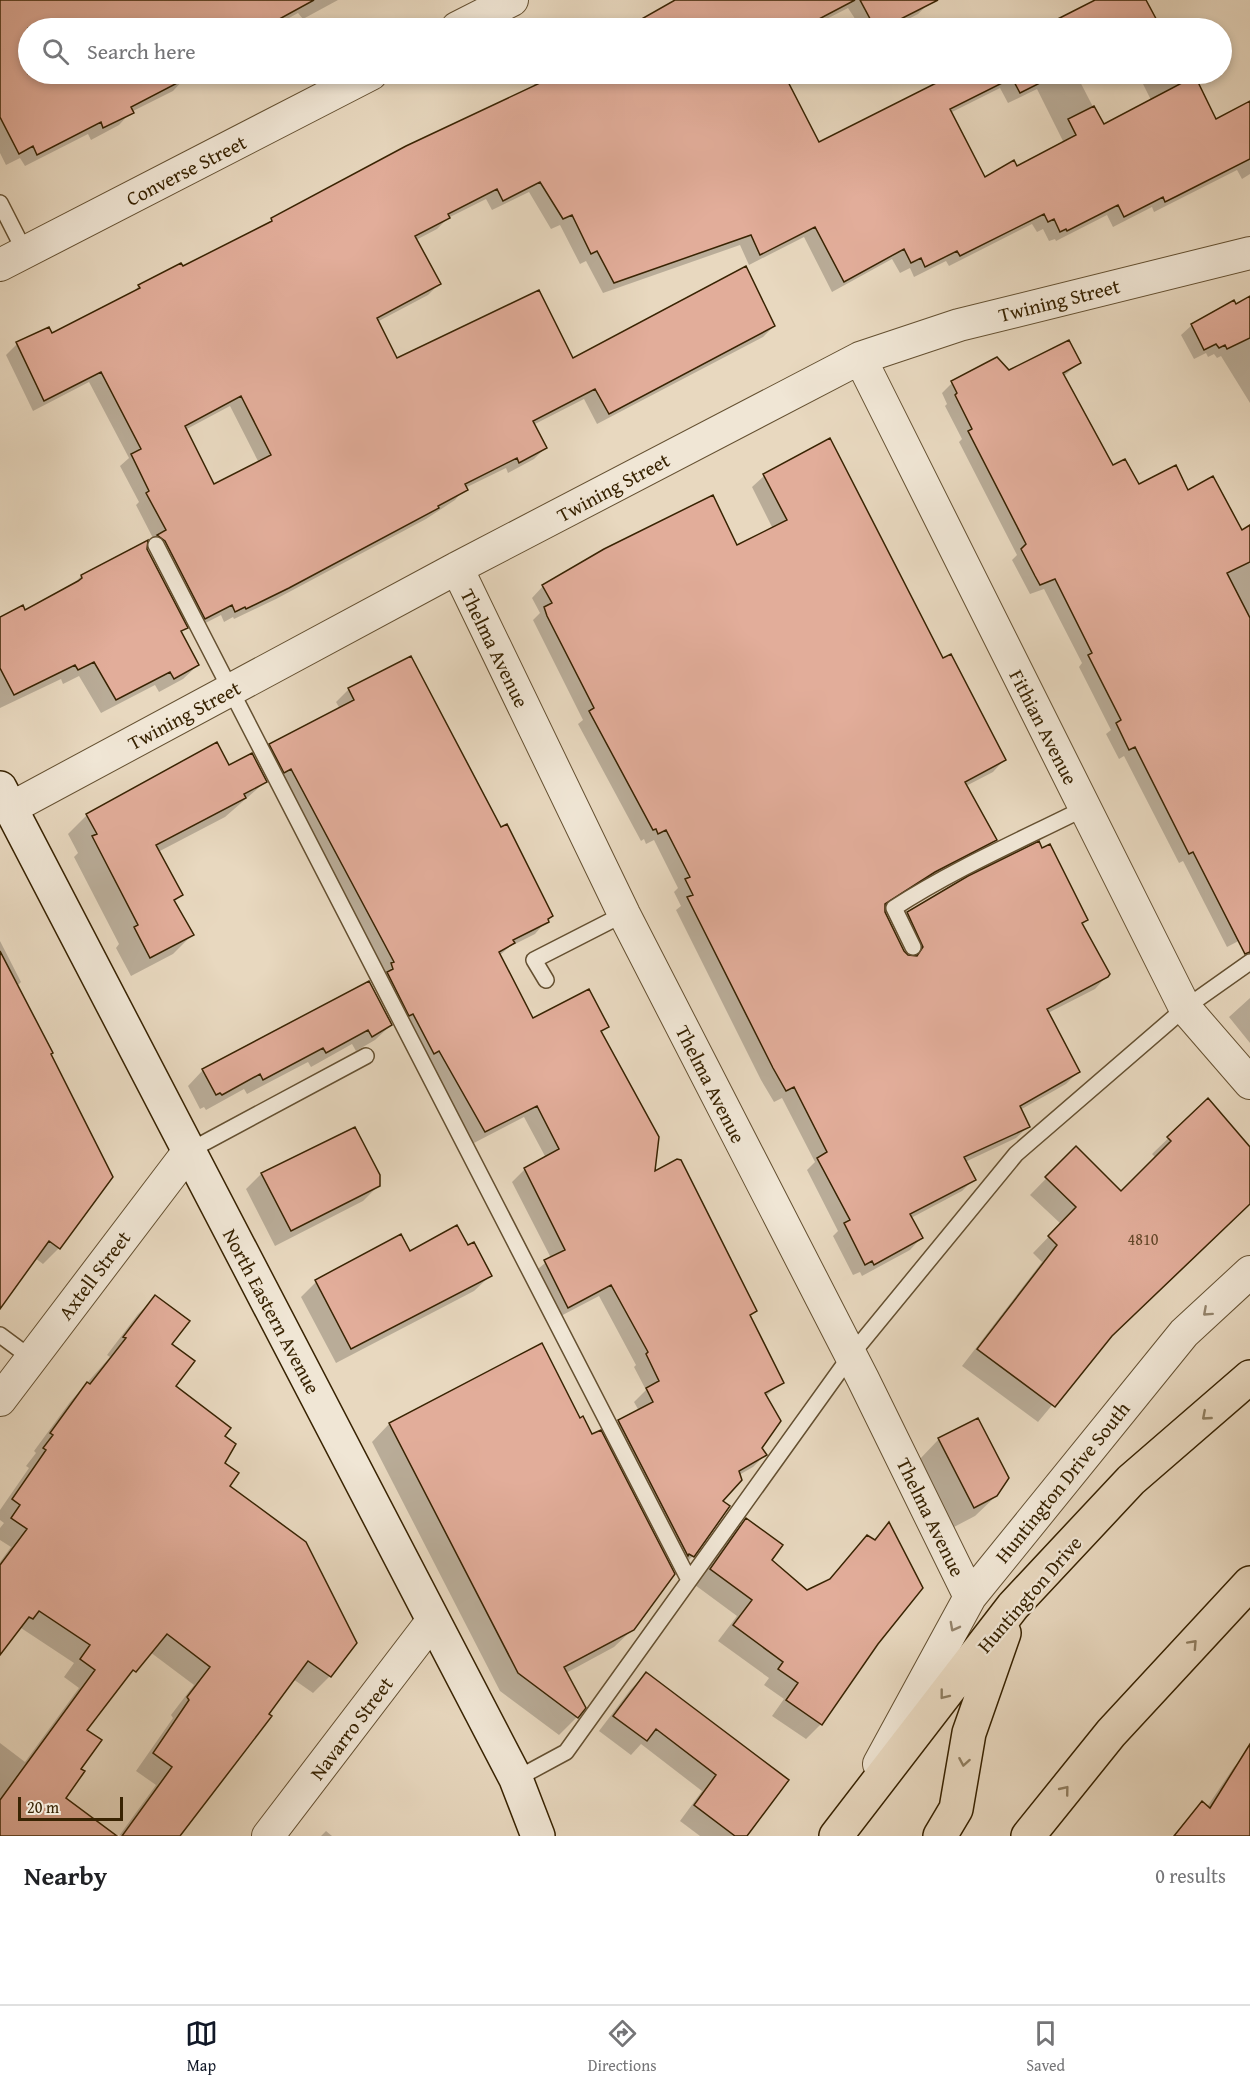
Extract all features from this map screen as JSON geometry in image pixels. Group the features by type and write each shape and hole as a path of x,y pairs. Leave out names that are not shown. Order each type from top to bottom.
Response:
{"main road":[{"name":"North Eastern Avenue","path":"5,798 516,1779 538,1836"},
{"name":"Huntington Drive","path":"836,1836 1013,1606 1131,1480 1250,1377"},
{"path":"1028,1836 1111,1733 1250,1583"},
{"path":"940,1836 956,1809 969,1733 1013,1606"}],"street":[{"path":"477,18 512,0"},
{"name":"Converse Street","path":"12,258 351,84"},
{"name":"Twining Street","path":"5,798 231,690 457,568 860,358 958,325 1250,253"},
{"name":"Fithian Avenue","path":"860,358 1185,1008 1250,1083"},
{"name":"Thelma Avenue","path":"457,568 624,914 850,1355 970,1597"},
{"name":"Axtell Street","path":"0,1400 189,1151"},
{"name":"Huntington Drive South","path":"855,1810 970,1597 1184,1333 1250,1272"},
{"name":"Navarro Street","path":"268,1836 433,1620"}],"lane":[{"path":"0,203 12,258"},
{"path":"156,545 689,1580"},
{"path":"913,947 894,908 922,890 964,870 1023,836 1084,808"},
{"path":"546,980 534,960 624,914"},
{"path":"516,1779 566,1752 850,1355 1016,1154 1185,1008 1250,962"},
{"path":"189,1151 366,1056"},
{"path":"0,1335 30,1358"}],"building":[{"path":"0,0 314,0 281,18 18,18 18,84 175,84 131,107 134,113 103,128 101,122 37,155 33,146 19,154 0,117"},
{"path":"675,0 855,0 821,18 643,18"},
{"path":"860,0 938,0 903,18 870,18"},
{"path":"1095,0 1146,0 1156,18 1060,18"},
{"path":"538,84 789,84 819,142 934,84 1000,84 950,109 985,177 1014,160 1017,166 1076,135 1068,119 1094,106 1104,124 1180,84 1199,84 1216,119 1250,101 1250,159 1165,202 1163,197 1124,217 1118,205 1067,231 1066,229 1060,232 1054,219 1048,222 1044,214 960,256 957,251 925,267 921,258 911,263 904,249 844,282 815,227 760,255 751,235 614,283 597,251 591,254 572,215 563,219 540,182 503,201 497,189 448,214 450,218 415,236 441,284 377,318 397,358 539,290 573,358 746,266 775,326 609,414 595,389 533,421 547,448 519,463 517,458 465,484 468,490 438,506 439,508 289,588 246,609 245,607 235,612 232,605 205,619 165,541 157,535 166,530 146,493 149,491 131,454 141,449 101,372 44,401 16,342 49,327 52,333 140,288 138,285 181,263 183,266 272,221 271,218 406,146","holes":["241,396 271,455 214,484 185,426"]},
{"path":"1015,84 1038,84 1020,93"},
{"path":"1250,296 1250,338 1227,349 1225,345 1219,348 1216,344 1204,350 1191,324 1234,300 1236,304"},
{"path":"1069,340 1081,363 1063,373 1113,465 1125,459 1139,484 1176,465 1188,490 1213,476 1242,530 1250,525 1250,562 1227,573 1250,618 1250,952 1245,954 1193,852 1189,854 1135,747 1129,750 1116,723 1121,720 1088,655 1092,653 1055,579 1040,585 1035,576 1021,549 1026,544 968,431 972,429 955,395 957,393 951,381 997,357 1009,370"},
{"path":"830,438 943,658 951,654 1006,760 965,782 997,840 935,872 885,904 885,912 904,951 908,955 917,956 923,947 907,912 968,876 1039,841 1042,848 1050,844 1088,920 1082,923 1110,974 1047,1009 1080,1072 1020,1106 1030,1127 964,1157 976,1180 910,1214 923,1238 874,1265 872,1261 865,1265 844,1223 850,1220 817,1158 827,1152 794,1087 786,1091 773,1068 687,897 693,895 685,879 690,877 666,830 658,834 656,829 653,830 589,711 594,708 547,616 544,607 552,603 542,585 604,549 713,495 737,545 787,520 763,474"},
{"path":"148,540 147,549 188,628 181,631 199,665 174,679 170,672 116,700 94,662 78,670 75,665 14,695 0,668 0,617 23,605 25,610 78,581 82,578 81,575"},
{"path":"411,656 501,827 507,824 553,916 548,919 549,922 513,940 515,943 499,952 533,1018 589,989 609,1027 601,1031 659,1137 655,1171 677,1159 681,1160 757,1311 750,1315 784,1383 765,1393 781,1421 762,1448 767,1455 739,1471 742,1480 723,1501 730,1506 694,1557 689,1554 688,1556 618,1420 653,1402 646,1388 659,1381 646,1354 648,1352 611,1285 568,1308 544,1260 565,1250 524,1168 559,1149 537,1106 485,1132 439,1051 434,1054 413,1014 409,1016 387,972 393,969 391,963 394,962 291,769 284,773 269,744 354,700 348,688"},
{"path":"217,742 229,765 252,753 267,782 244,794 246,798 156,845 183,895 174,900 194,935 150,958 134,927 138,925 92,836 97,834 86,814"},
{"path":"0,951 113,1177 60,1249 49,1241 0,1309"},
{"path":"369,981 392,1025 372,1037 368,1030 326,1053 323,1048 263,1080 260,1074 222,1095 220,1093 216,1095 202,1069"},
{"path":"1208,1098 1250,1147 1250,1204 1112,1336 1055,1407 977,1349 1057,1245 1048,1236 1076,1207 1045,1177 1076,1146 1121,1191 1171,1141 1167,1137"},
{"path":"355,1127 380,1175 380,1186 291,1231 261,1173"},
{"path":"457,1225 468,1245 474,1242 492,1276 351,1349 315,1280 401,1234 410,1251"},
{"path":"155,1295 190,1321 172,1344 195,1361 176,1386 231,1428 225,1436 236,1444 225,1463 239,1473 230,1486 306,1542 357,1643 331,1677 308,1661 269,1714 272,1716 180,1836 122,1836 172,1767 153,1753 189,1700 187,1697 210,1667 167,1634 136,1672 133,1670 87,1730 102,1740 81,1769 85,1771 66,1798 117,1836 0,1836 0,1800 95,1670 80,1659 90,1645 39,1611 33,1619 29,1617 0,1655 0,1565 27,1529 11,1518 20,1505 12,1499 46,1450 43,1448 53,1435 50,1433 87,1382 90,1384 126,1338 123,1337"},
{"path":"542,1343 580,1418 583,1416 592,1434 601,1430 675,1574 634,1630 564,1667 586,1708 578,1718 518,1673 389,1423"},
{"path":"978,1418 1009,1478 997,1496 974,1508 938,1438"},
{"path":"746,1518 783,1545 772,1560 807,1590 830,1579 867,1535 875,1540 889,1522 923,1588 878,1644 822,1725 786,1700 798,1683 778,1669 783,1662 733,1625 752,1600 710,1569"},
{"path":"646,1672 789,1780 747,1836 735,1836 694,1805 716,1775 656,1729 647,1741 613,1716"},
{"path":"1250,1744 1250,1836 1174,1836 1202,1801 1210,1808"}]}
